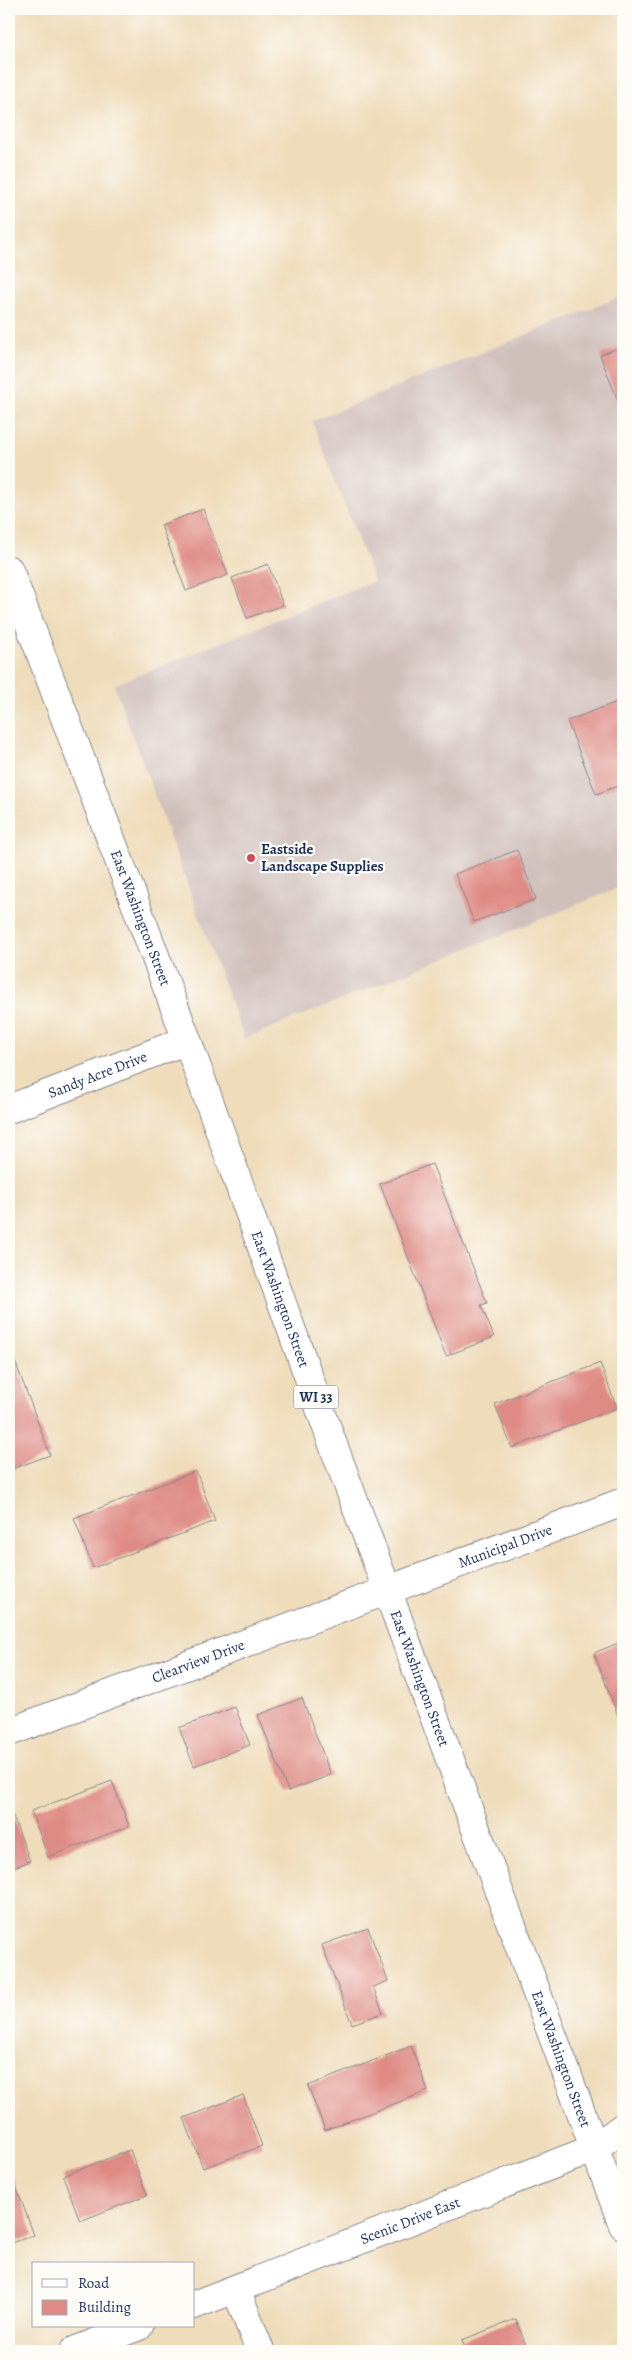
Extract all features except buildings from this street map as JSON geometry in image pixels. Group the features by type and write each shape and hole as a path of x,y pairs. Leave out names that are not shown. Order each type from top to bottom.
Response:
{"main road":[{"name":"East Washington Street","path":"9,570 187,1040 593,2148 623,2224"},
{"name":"Sandy Acre Drive","path":"9,1109 187,1040"},
{"name":"Municipal Drive","path":"388,1591 623,1502"},
{"name":"Clearview Drive","path":"9,1732 388,1591"},
{"name":"Scenic Drive East","path":"195,2305 593,2148 623,2127"},
{"path":"236,2289 260,2351"},
{"path":"74,2351 134,2328"}],"shaded area":[{"path":"623,296 623,886 244,1039 114,685 374,581 312,421"}],"place":[{"name":"Eastside Landscape Supplies","path":"251,858"}]}
